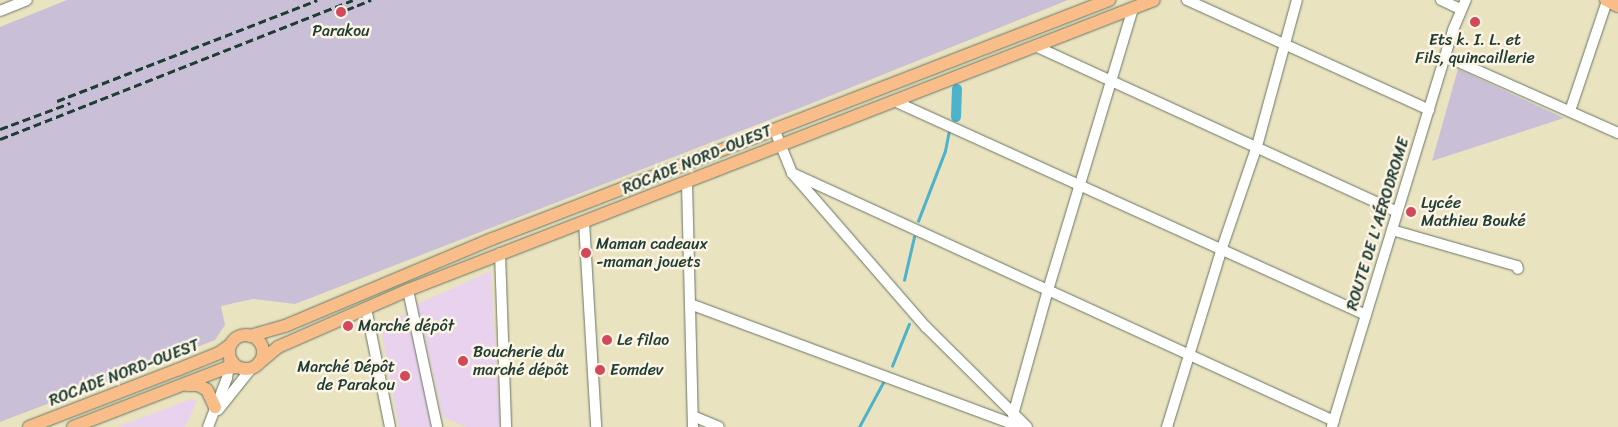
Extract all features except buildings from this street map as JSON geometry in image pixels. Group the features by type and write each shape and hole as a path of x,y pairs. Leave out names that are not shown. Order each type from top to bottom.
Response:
{"main road":[{"name":"ROCADE NORD-OUEST","path":"250,336 285,326 492,239 1109,0"},
{"name":"ROCADE NORD-OUEST","path":"255,366 278,347 408,290 1154,0"},
{"path":"240,336 250,336 261,345 263,354 255,366 232,365 230,345 240,336"},
{"name":"ROCADE NORD-OUEST","path":"29,427 200,361 230,345"},
{"name":"ROCADE NORD-OUEST","path":"74,427 232,365"},
{"path":"182,385 203,387 211,394 214,412"}],"street":[{"path":"0,10 27,0"},
{"path":"1187,0 1429,110"},
{"path":"1168,427 1222,248 1257,146 1287,44 1297,0"},
{"path":"1441,0 1456,3"},
{"name":"ROUTE DE L'AÉRODROME","path":"1333,424 1453,30 1466,0"},
{"path":"1570,111 1610,2"},
{"name":"ROUTE DE L'AÉRODROME","path":"1453,30 1456,3"},
{"path":"1013,416 1048,290 1134,8"},
{"path":"1035,46 1257,146 1397,212"},
{"path":"1445,56 1618,132"},
{"path":"894,101 1222,248 1366,315"},
{"path":"774,131 792,173 902,301 1013,416 1027,427"},
{"path":"792,173 1191,354 1333,424"},
{"path":"687,183 693,427"},
{"path":"584,222 596,427"},
{"path":"1392,230 1517,266 1518,269"},
{"path":"500,253 506,427"},
{"path":"408,290 437,427"},
{"path":"690,304 1020,427"},
{"path":"366,308 390,427"},
{"path":"208,427 232,365"},
{"path":"214,412 255,366"},
{"path":"693,416 719,427"}],"shaded area":[{"path":"67,0 1068,0 800,108 295,304 253,299 221,306 225,325 215,340 0,422 0,27"},
{"path":"1458,69 1564,118 1432,161"},
{"name":"Boucherie du marché dépôt","path":"491,271 500,427 466,427 443,417 417,304"},
{"name":"Marché Dépôt de Parakou","path":"409,313 431,427 399,427 380,324"},
{"path":"191,399 197,401 185,427 117,427"}],"waterway":[{"path":"956,117 957,89"},
{"path":"918,221 945,151 949,131"},
{"path":"904,280 914,237"},
{"path":"892,366 909,324"},
{"path":"859,427 885,379"}],"railway":[{"path":"57,101 317,0"},
{"path":"0,139 353,0"},
{"path":"346,10 371,0"},
{"path":"0,129 70,103"}],"place":[{"name":"Parakou","path":"341,12"},
{"name":"Ets k. I. L. et Fils, quincaillerie","path":"1475,22"},
{"name":"Lycée Mathieu Bouké","path":"1411,212"},
{"name":"Maman cadeaux -maman jouets","path":"586,253"},
{"name":"Marché dépôt","path":"348,326"},
{"name":"Le filao","path":"607,340"},
{"name":"Boucherie du marché dépôt","path":"463,361"},
{"name":"Eomdev","path":"600,370"},
{"name":"Marché Dépôt de Parakou","path":"405,376"}]}
